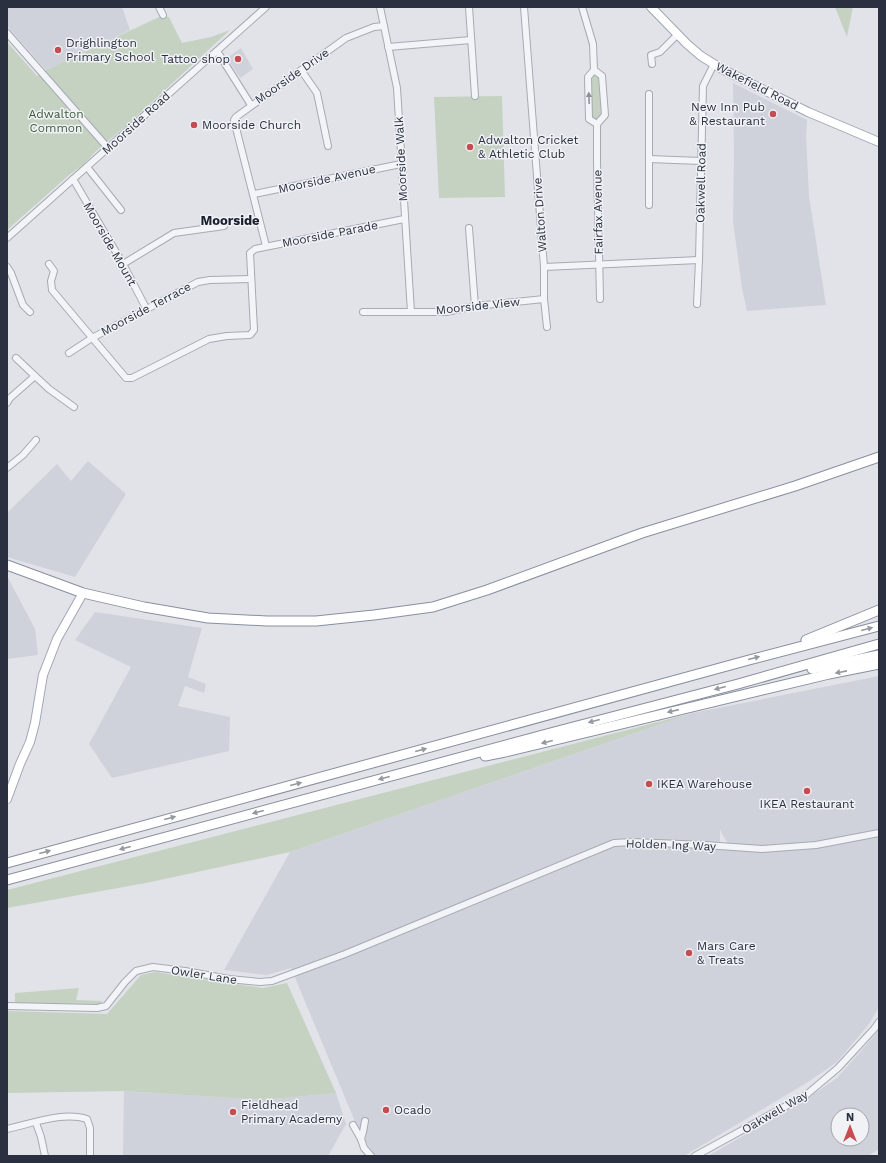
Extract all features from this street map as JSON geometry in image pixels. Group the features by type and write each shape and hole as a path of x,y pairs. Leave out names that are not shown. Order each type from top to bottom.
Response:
{"highway":[{"path":"7,565 83,593 144,607 208,618 267,621 316,621 374,616 433,607 487,590 642,533 795,486 879,456"},
{"path":"775,652 879,610"},
{"path":"7,863 775,652 879,626"},
{"path":"7,880 554,732 738,684 879,644"},
{"path":"738,684 879,655"},
{"path":"435,764 505,752 829,674 879,664"}],"main road":[{"name":"Wakefield Road","path":"651,7 701,56 714,64 738,78 808,112 879,142"},
{"path":"7,799 30,742 35,723 43,675 57,639 83,593"}],"street":[{"path":"159,7 163,15"},
{"name":"Moorside Road","path":"7,238 266,7"},
{"name":"Moorside Walk","path":"380,7 397,88 411,312"},
{"path":"469,7 475,96"},
{"name":"Walton Drive","path":"524,7 544,267 546,327"},
{"name":"Fairfax Avenue","path":"582,7 593,44 594,70 588,77 589,119 597,124"},
{"name":"Moorside Drive","path":"266,246 234,120 251,105 346,38 374,27 384,26"},
{"path":"7,33 108,148"},
{"path":"652,64 651,55 660,52 678,34"},
{"path":"388,47 472,40"},
{"path":"217,51 251,105"},
{"name":"Oakwell Road","path":"697,304 703,86 714,64"},
{"path":"301,70 317,93 328,146"},
{"name":"Fairfax Avenue","path":"594,70 602,76 605,115 597,124 600,299"},
{"path":"649,94 650,205"},
{"path":"649,159 701,160"},
{"name":"Moorside Avenue","path":"254,194 401,164"},
{"path":"87,167 122,210"},
{"name":"Moorside Mount","path":"73,179 123,264 146,308"},
{"name":"Moorside Parade","path":"251,279 250,253 255,249 404,219"},
{"path":"123,264 174,233 224,226"},
{"path":"469,228 475,306"},
{"path":"544,267 699,260"},
{"path":"49,264 54,271 51,281 52,290 126,378 132,378 209,339 227,336 250,335 254,330 251,279"},
{"path":"7,267 11,273 23,305 30,312"},
{"name":"Moorside Terrace","path":"69,354 92,338 146,308 198,282 210,280 251,279"},
{"name":"Moorside View","path":"363,312 446,312 475,306 544,299"},
{"path":"16,358 49,389 74,407"},
{"path":"7,403 10,398 35,376"},
{"path":"7,468 23,456 36,440"},
{"name":"Holden Ing Way","path":"407,927 614,843 632,842 762,849 816,845 879,833"},
{"name":"Owler Lane","path":"7,1006 90,1008 106,1006 136,971 153,967 229,979 260,982 272,981 345,954 407,927"},
{"name":"Oakwell Way","path":"695,1156 806,1095 838,1068 879,1022"},
{"path":"7,1129 36,1122 68,1117 80,1117 87,1119 90,1128 90,1156"},
{"path":"361,1138 365,1121"},
{"path":"36,1122 45,1156"},
{"path":"353,1125 361,1138 364,1148 371,1156"}],"shaded area":[{"name":"Drighlington Primary School","path":"7,7 122,7 130,30 46,70 7,26"},
{"path":"241,48 253,69 240,78 227,58"},
{"path":"733,83 807,120 806,136 809,196 826,305 747,311 742,288 733,221"},
{"path":"88,461 126,494 75,577 7,557 7,513 57,464 71,481"},
{"path":"7,576 35,629 38,655 7,659"},
{"path":"95,612 202,628 188,677 206,684 204,693 185,686 178,706 230,717 229,751 112,778 89,744 131,667 75,640"},
{"path":"879,676 879,1007 869,1024 837,1062 808,1082 684,1156 376,1156 367,1144 356,1124 291,968 267,975 224,970 290,852 693,713","holes":["720,829 728,843 762,846 818,841 770,848 720,845"]},
{"path":"879,1029 879,1149 868,1156 708,1156 805,1100 837,1078"},
{"name":"Fieldhead Primary Academy","path":"124,1091 263,1100 336,1093 346,1124 328,1156 123,1156"}],"green space":[{"path":"835,7 853,7 847,37"},
{"name":"Adwalton Common","path":"159,17 169,17 182,43 211,37 230,30 127,125 96,151 84,164 69,175 7,230 7,42 37,76 46,70"},
{"path":"594,70 602,76 605,115 597,124 589,119 588,77"},
{"name":"Adwalton Cricket & Athletic Club","path":"502,96 505,197 439,198 434,97"},
{"path":"693,713 290,852 146,883 7,908 7,890"},
{"path":"155,972 263,988 287,983 336,1093 263,1100 124,1091 7,1093 7,1011 107,1014 141,975"},
{"path":"79,988 76,1000 102,1001 100,1004 15,1003 15,993"}],"place":[{"name":"Drighlington Primary School","path":"58,50"},
{"name":"Tattoo shop","path":"238,59"},
{"name":"New Inn Pub & Restaurant","path":"773,114"},
{"name":"Moorside Church","path":"194,125"},
{"name":"Adwalton Cricket & Athletic Club","path":"470,147"},
{"name":"IKEA Warehouse","path":"649,784"},
{"name":"IKEA Restaurant","path":"807,791"},
{"name":"Mars Care & Treats","path":"689,953"},
{"name":"Ocado","path":"386,1110"},
{"name":"Fieldhead Primary Academy","path":"233,1112"}],"district":[{"name":"Moorside","path":"230,220"}]}
